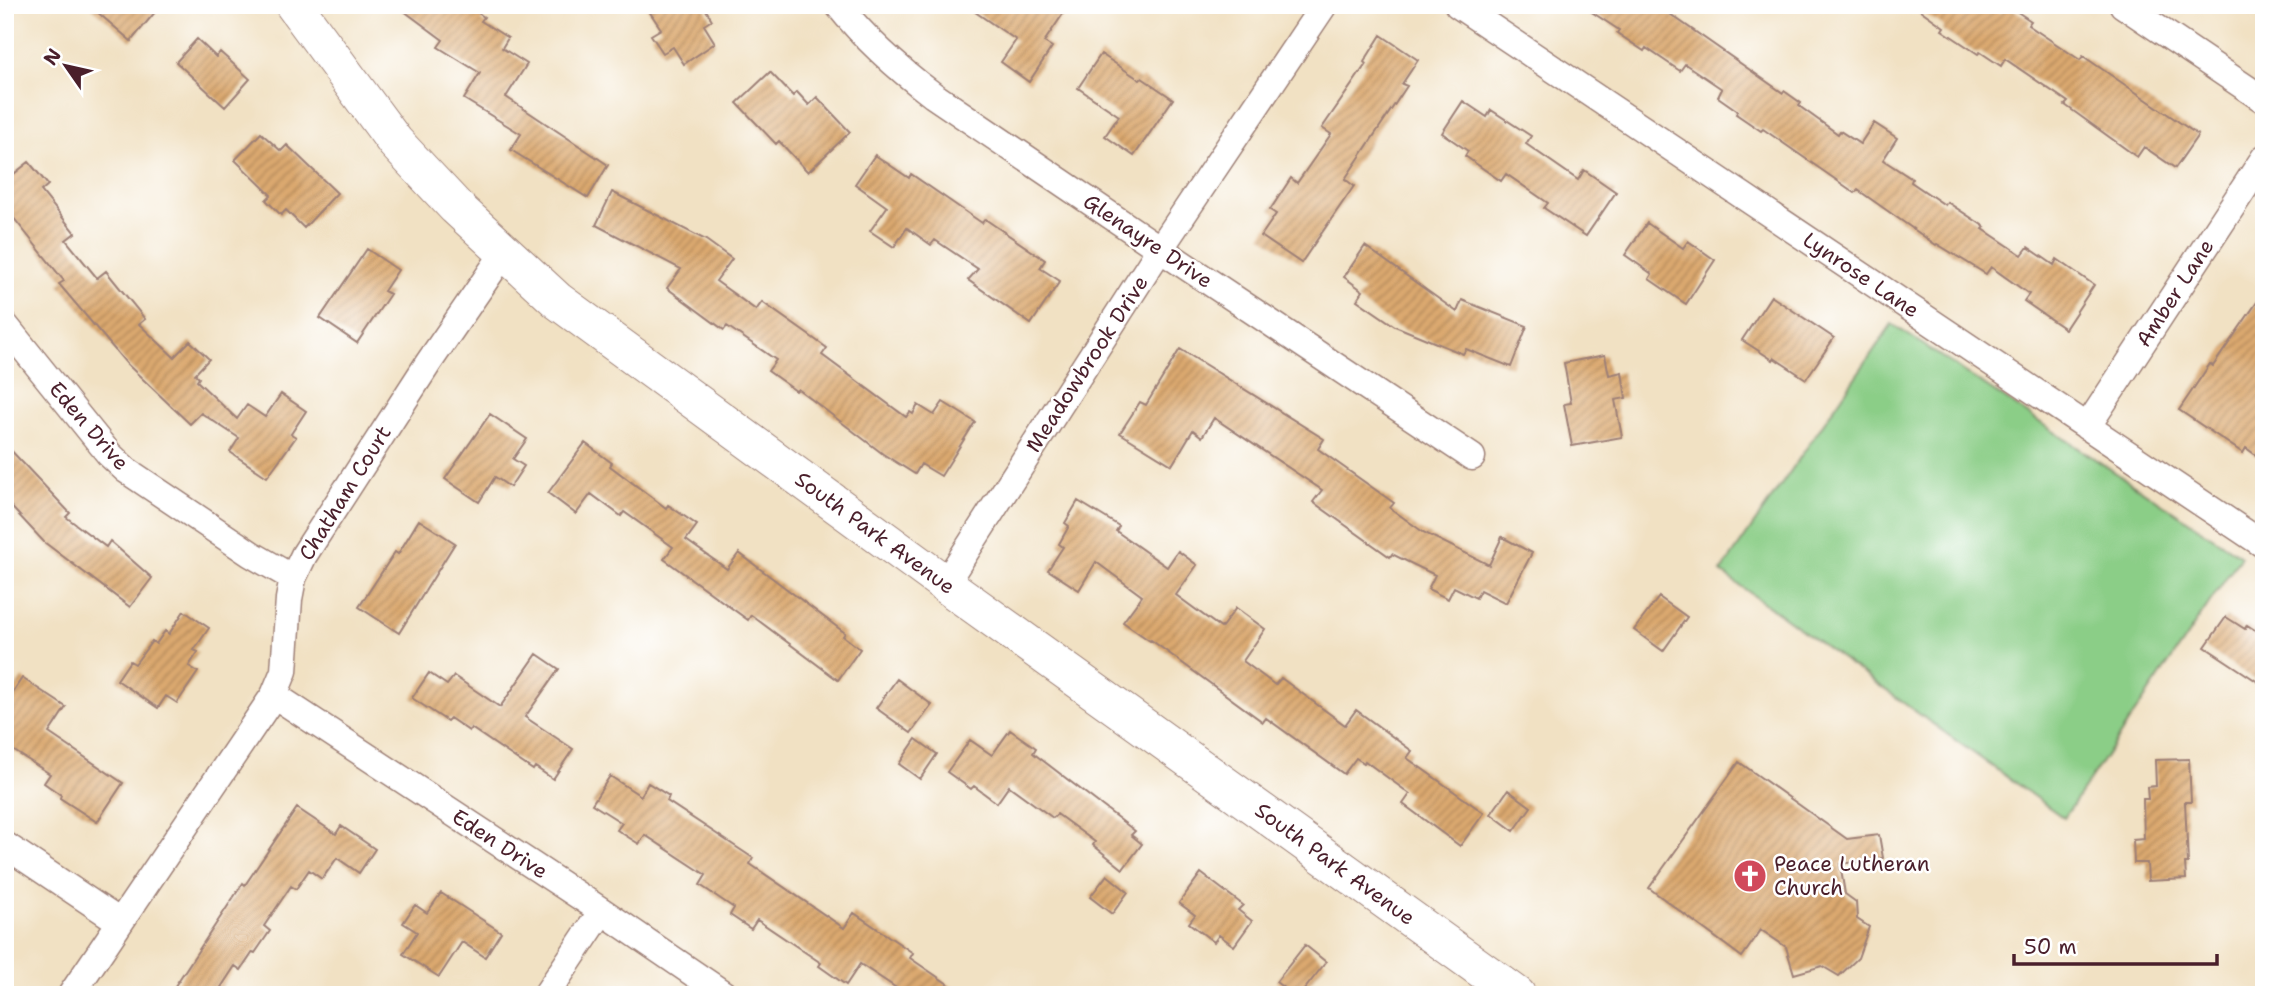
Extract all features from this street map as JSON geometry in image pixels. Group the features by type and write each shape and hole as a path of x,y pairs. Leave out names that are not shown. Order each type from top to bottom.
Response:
{"main road":[{"name":"South Park Avenue","path":"294,5 395,142 456,207 558,301 945,584 1517,995"}],"street":[{"name":"Glenayre Drive","path":"838,5 867,40 933,95 1472,457"},
{"name":"Meadowbrook Drive","path":"945,584 1160,249 1324,5"},
{"name":"Lynrose Lane","path":"1458,5 2264,545"},
{"path":"2123,5 2264,100"},
{"name":"Amber Lane","path":"2087,427 2264,158"},
{"name":"Chatham Court","path":"71,995 274,695 284,671 293,578 317,534 504,253"},
{"name":"Eden Drive","path":"5,326 109,454 126,470 251,554 293,578"},
{"name":"Eden Drive","path":"274,695 602,911 724,995"},
{"path":"5,845 120,922"},
{"path":"546,995 602,911"}],"green space":[{"path":"1892,324 2241,556 2064,818 1721,572"}],"building":[{"path":"89,5 161,5 131,41"},
{"path":"396,5 466,5 484,17 481,21 508,38 502,48 527,64 506,97 608,165 588,198 511,150 521,134 464,99 480,73 438,47 443,40"},
{"path":"645,5 703,5 712,20 704,25 715,43 684,64 673,47 663,53 651,35 661,29"},
{"path":"965,5 1069,5 1044,42 1052,47 1029,82 1001,62 1016,40"},
{"path":"1581,5 1657,5 1801,103 1799,106 1838,134 1840,131 1860,144 1874,123 1897,138 1883,160 1912,179 1911,182 1945,205 1947,202 2022,255 2028,247 2054,265 2057,259 2094,285 2065,329 2024,301 2029,294 1991,267 1986,274 1936,245 1858,190 1855,193 1763,129 1761,131 1736,114 1738,111 1718,97 1722,89 1685,64 1680,71 1646,48 1644,51 1617,33 1619,30"},
{"path":"1913,5 1989,5 2001,13 2007,5 2031,21 2028,25 2080,60 2083,56 2198,135 2175,168 2144,147 2137,157 2065,105 2068,102 2005,59 2001,66 1980,52 1978,54 1942,30 1944,27"},
{"path":"1381,35 1418,60 1402,84 1407,86 1345,179 1354,186 1301,263 1261,236 1276,214 1270,210 1291,178 1297,183 1331,134 1322,128 1366,64 1364,62"},
{"path":"197,39 216,57 220,52 250,79 225,107 176,62"},
{"path":"1101,54 1173,99 1134,156 1105,136 1119,116 1078,88"},
{"path":"770,72 793,96 797,92 809,105 817,97 850,132 808,172 779,141 776,144 737,103"},
{"path":"1463,101 1487,117 1491,110 1531,136 1526,144 1578,180 1584,170 1616,192 1586,236 1544,208 1548,203 1506,174 1501,181 1465,156 1468,151 1442,133"},
{"path":"261,133 281,151 287,145 337,193 304,228 286,210 281,215 266,200 271,195 235,160"},
{"path":"875,155 909,178 911,174 982,223 985,219 1045,260 1040,268 1060,281 1031,324 968,280 978,269 935,240 931,245 907,228 894,247 870,231 887,207 855,184"},
{"path":"29,162 48,185 41,191 75,233 66,240 97,278 106,271 145,319 139,324 174,357 190,341 209,359 195,374 199,378 197,381 237,419 247,405 265,417 281,394 306,411 291,434 296,437 267,477 230,452 239,438 201,413 190,424 126,363 59,284 64,281 5,207 5,181"},
{"path":"612,192 706,240 732,259 716,281 756,310 762,302 827,348 822,355 906,417 910,412 913,414 918,405 934,415 943,402 975,422 941,476 921,464 915,474 883,454 798,389 796,391 768,371 776,360 727,326 724,330 667,288 681,269 596,225"},
{"path":"1647,223 1683,248 1688,241 1715,260 1686,304 1649,279 1652,274 1625,255"},
{"path":"1365,246 1457,312 1462,300 1527,326 1511,367 1466,349 1463,354 1395,326 1357,300 1363,291 1344,277"},
{"path":"367,249 398,270 384,291 390,294 357,343 320,318"},
{"path":"2264,292 2264,461 2246,448 2243,453 2179,410"},
{"path":"1771,296 1834,338 1806,379 1742,340"},
{"path":"1180,349 1324,439 1318,449 1394,503 1390,508 1423,532 1489,565 1502,537 1532,553 1506,603 1480,590 1476,598 1454,587 1448,599 1428,589 1435,575 1392,554 1390,557 1313,502 1322,490 1214,418 1202,437 1193,430 1172,465 1120,433 1140,402 1146,405"},
{"path":"1605,355 1609,375 1622,372 1626,398 1615,400 1622,437 1572,446 1564,404 1571,403 1564,363"},
{"path":"490,414 527,439 513,459 524,466 510,487 495,477 479,502 445,479"},
{"path":"585,443 612,463 610,466 666,508 668,505 697,525 686,540 727,569 739,553 845,633 843,636 860,649 838,680 751,615 748,620 664,559 673,547 624,512 621,516 591,494 576,514 548,493"},
{"path":"5,444 70,513 66,517 106,547 110,541 152,578 130,607 44,542 5,500"},
{"path":"1078,501 1119,526 1116,531 1167,567 1178,551 1197,565 1176,595 1221,628 1236,608 1265,629 1243,661 1275,685 1281,678 1345,725 1356,710 1412,751 1407,758 1484,813 1460,846 1403,804 1410,794 1365,761 1364,763 1356,758 1344,774 1266,718 1263,722 1123,622 1142,596 1096,562 1079,590 1048,570 1063,547 1059,544 1069,526 1065,523"},
{"path":"419,520 455,543 399,633 359,607"},
{"path":"1659,597 1687,617 1663,651 1634,630"},
{"path":"184,611 209,628 194,650 198,652 189,666 198,672 177,703 166,696 158,708 117,680 130,661 135,664 152,641 156,644 165,631 169,634"},
{"path":"2226,617 2245,629 2247,625 2264,636 2264,686 2205,647"},
{"path":"537,654 559,669 525,717 573,749 553,779 535,767 533,770 471,728 469,731 450,718 447,721 412,698 429,673 447,685 454,676 500,707"},
{"path":"22,678 66,707 49,733 123,783 97,822 60,798 61,795 44,783 50,774 5,745 5,704"},
{"path":"897,679 932,705 911,733 876,708"},
{"path":"1010,730 1036,748 1033,753 1135,831 1131,835 1142,844 1123,869 1093,845 1095,842 1057,814 1053,818 1009,786 997,803 974,786 971,789 947,772 970,740 992,755"},
{"path":"916,739 937,754 920,779 899,764"},
{"path":"2189,759 2191,802 2185,802 2188,863 2185,863 2186,879 2148,881 2147,863 2134,863 2133,840 2144,839 2143,799 2148,799 2147,787 2156,786 2155,760"},
{"name":"Peace Lutheran Church","path":"1739,762 1847,839 1879,835 1883,858 1840,864 1845,894 1856,902 1857,919 1869,927 1858,958 1839,976 1822,966 1794,974 1786,947 1761,930 1742,957 1649,888"},
{"path":"610,776 641,796 648,783 669,796 667,801 753,858 750,864 844,928 854,913 913,953 910,958 964,995 907,995 860,964 846,985 819,966 821,963 757,920 751,929 730,915 734,908 700,885 706,875 645,835 639,844 617,830 622,823 592,804"},
{"path":"1508,790 1531,807 1514,831 1491,814"},
{"path":"297,808 336,834 341,826 375,849 359,873 337,858 322,879 309,870 296,889 291,886 264,926 270,931 255,953 253,952 241,970 235,966 216,995 169,995 243,883 245,885"},
{"path":"1201,873 1243,905 1238,910 1252,921 1234,946 1219,935 1214,942 1189,923 1195,915 1179,903"},
{"path":"1107,875 1128,892 1112,914 1090,897"},
{"path":"441,893 501,932 485,957 462,942 439,977 403,954 417,932 403,923 415,905 427,913"},
{"path":"1305,945 1326,962 1300,995 1293,995 1276,982"}],"place":[{"name":"Peace Lutheran Church","path":"1750,876"}]}
